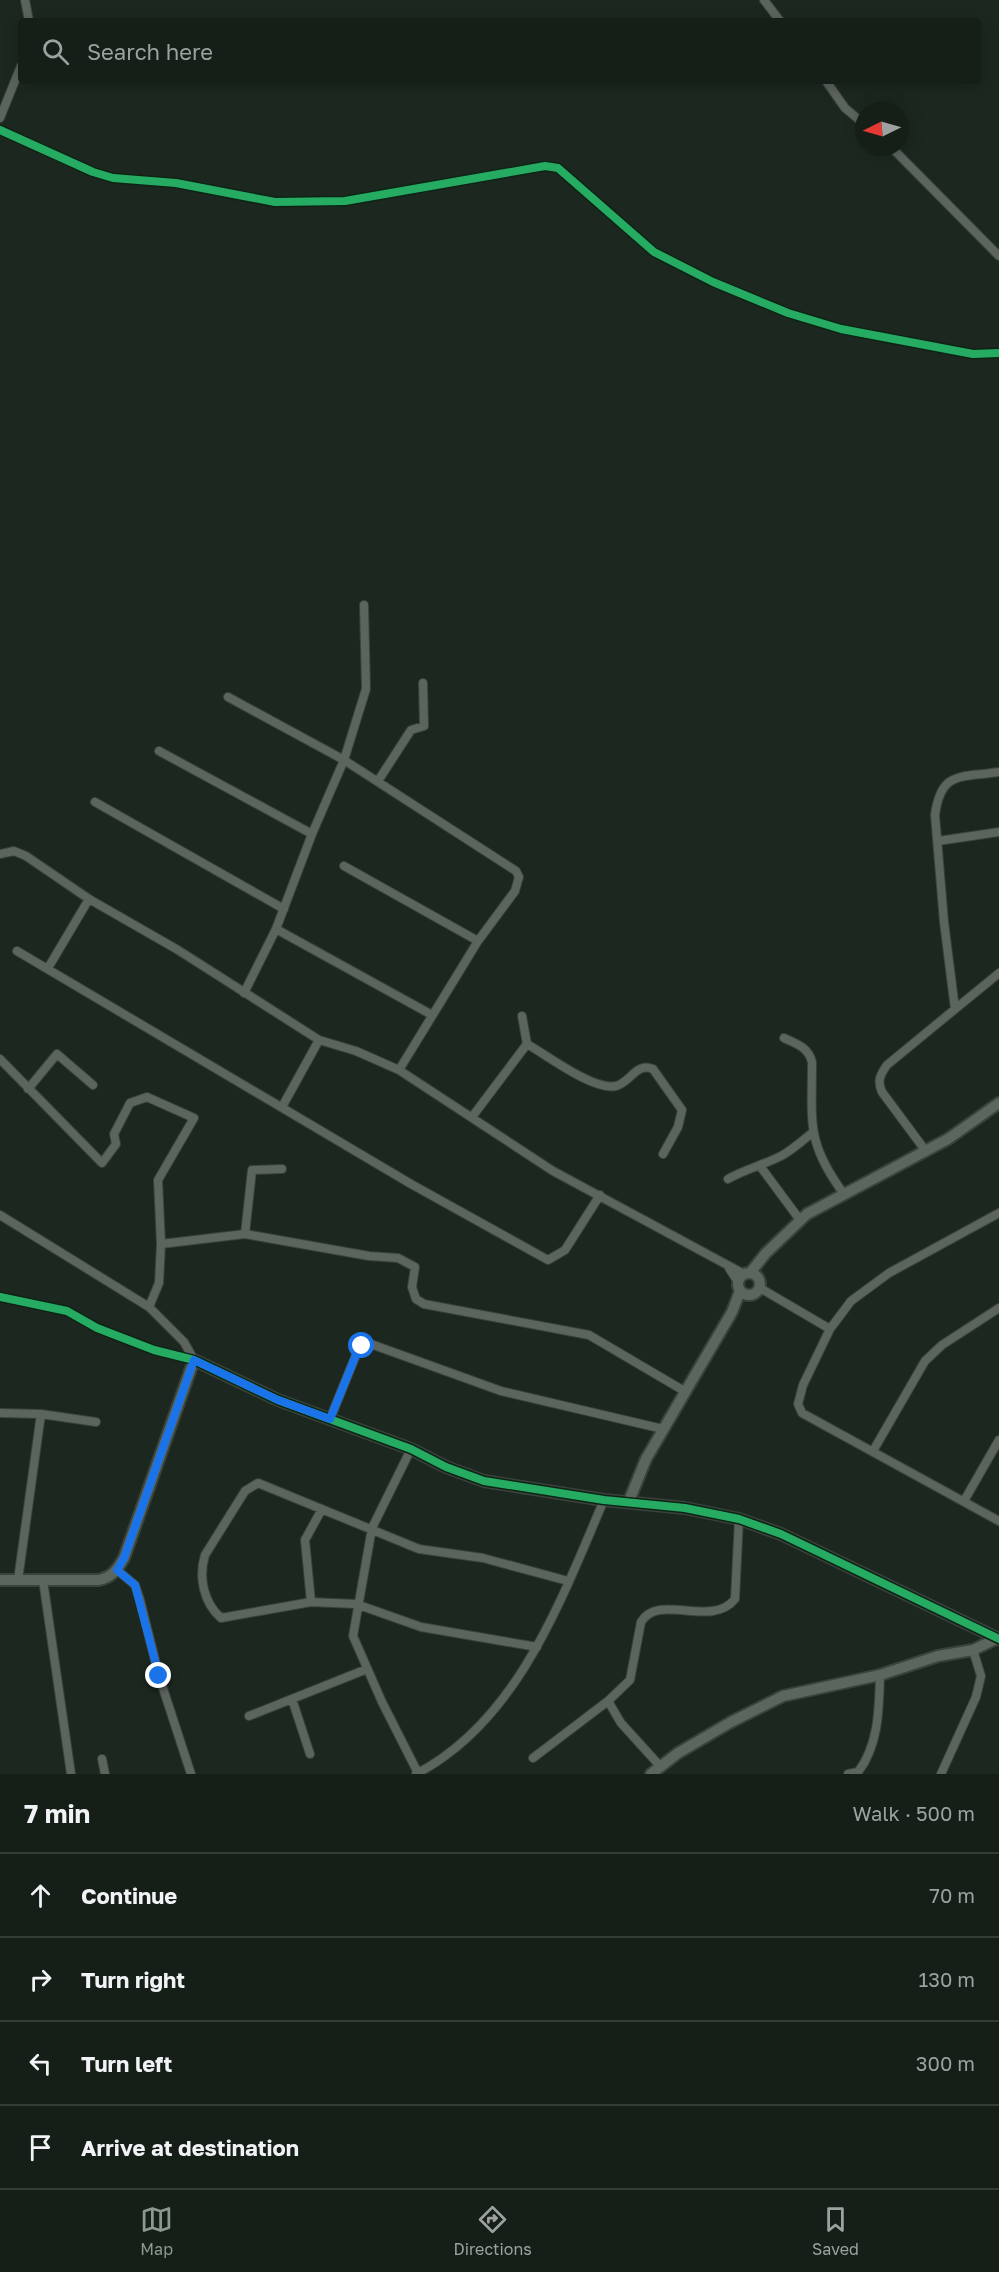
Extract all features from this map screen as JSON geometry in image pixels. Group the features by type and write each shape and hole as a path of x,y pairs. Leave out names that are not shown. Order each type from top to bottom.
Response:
{"street":[{"path":"25,0 28,18"},
{"path":"764,0 778,18"},
{"path":"0,118 18,73"},
{"path":"828,84 845,108 855,116"},
{"path":"0,130 93,172 113,178 176,183 275,202 345,201 545,166 558,168 654,252 713,282 788,313 841,329 973,354 999,353"},
{"path":"900,156 999,256"},
{"path":"244,993 276,929 312,834 344,760 366,689 364,605"},
{"path":"378,781 411,730 424,726 423,683"},
{"path":"228,697 344,760 516,871 519,882 515,891 478,941 399,1070"},
{"path":"159,751 312,834"},
{"path":"955,1009 944,922 935,815 942,786 950,780 999,772"},
{"path":"95,802 284,909"},
{"path":"938,841 999,832"},
{"path":"0,854 14,851 26,856 89,899 178,950 320,1040 356,1051 399,1070 554,1171 728,1267 830,1329"},
{"path":"344,866 478,941"},
{"path":"48,968 89,899"},
{"path":"276,929 432,1016"},
{"path":"17,951 411,1184 548,1260 557,1257 565,1250 600,1196"},
{"path":"925,1150 882,1092 879,1081 887,1065 999,973"},
{"path":"472,1118 527,1044 522,1016"},
{"path":"784,1038 804,1047 810,1054 812,1133 824,1167 844,1194"},
{"path":"282,1107 320,1040"},
{"path":"527,1044 583,1078 602,1085 616,1086 640,1068 653,1069 682,1110 678,1126 663,1154"},
{"path":"28,1089 57,1054 93,1085"},
{"path":"0,1059 102,1163 116,1144 114,1134 130,1103 147,1097 194,1118 158,1180 161,1244 159,1283 149,1307"},
{"path":"629,1501 646,1459 766,1253 800,1220 948,1139 999,1104"},
{"path":"729,1179 748,1168 760,1166 784,1155 812,1133"},
{"path":"760,1166 800,1220"},
{"path":"245,1234 252,1170 282,1169"},
{"path":"999,1213 889,1273 851,1301 830,1329 803,1385 799,1408 802,1413 999,1521"},
{"path":"0,1215 149,1307 184,1342 194,1360 124,1558 117,1570 109,1578 99,1580 0,1580"},
{"path":"161,1244 245,1234 369,1256 398,1258 415,1267 412,1287 416,1299 424,1304 589,1335 686,1392"},
{"path":"0,1297 67,1311 97,1328 154,1350 194,1360 278,1400 411,1449 446,1467 484,1480 739,1519 790,1539 998,1638"},
{"path":"873,1451 924,1361 942,1345 999,1308"},
{"path":"330,1419 358,1350 368,1343 501,1391 663,1430"},
{"path":"0,1413 40,1414 96,1422"},
{"path":"18,1580 40,1414"},
{"path":"964,1501 999,1440"},
{"path":"411,1449 372,1528 356,1604 353,1636 417,1773 436,1764 468,1737 493,1711 537,1647 553,1618 604,1500"},
{"path":"537,1647 421,1627 356,1604 311,1602 221,1618 210,1608 201,1577 201,1566 204,1555 245,1491 258,1483 419,1549 483,1558 568,1581"},
{"path":"311,1602 305,1540 322,1509"},
{"path":"533,1758 608,1701 630,1680 641,1622 646,1614 657,1609 711,1612 723,1609 735,1599 739,1519"},
{"path":"117,1570 135,1585 159,1676 191,1774"},
{"path":"43,1580 71,1774"},
{"path":"651,1774 660,1766 731,1722 783,1696 880,1675 939,1656 973,1650 998,1638"},
{"path":"940,1774 976,1697 981,1676 973,1650"},
{"path":"249,1716 367,1669"},
{"path":"848,1774 858,1772 870,1751 879,1712 880,1675"},
{"path":"292,1699 310,1754"},
{"path":"608,1701 621,1723 660,1766"},
{"path":"102,1759 105,1774"}],"cycle path":[{"path":"0,130 93,172 113,178 176,183 275,202 345,201 545,166 558,168 654,252 713,282 788,313 841,329 973,354 999,353"},
{"path":"0,1297 67,1311 97,1328 154,1350 194,1360 278,1400 411,1449 446,1467 484,1481 604,1500 685,1508 739,1519 781,1534 999,1639"}],"route":[{"path":"159,1676 135,1585 117,1570 124,1558 194,1360 278,1400 330,1419 358,1350 362,1346"}]}
